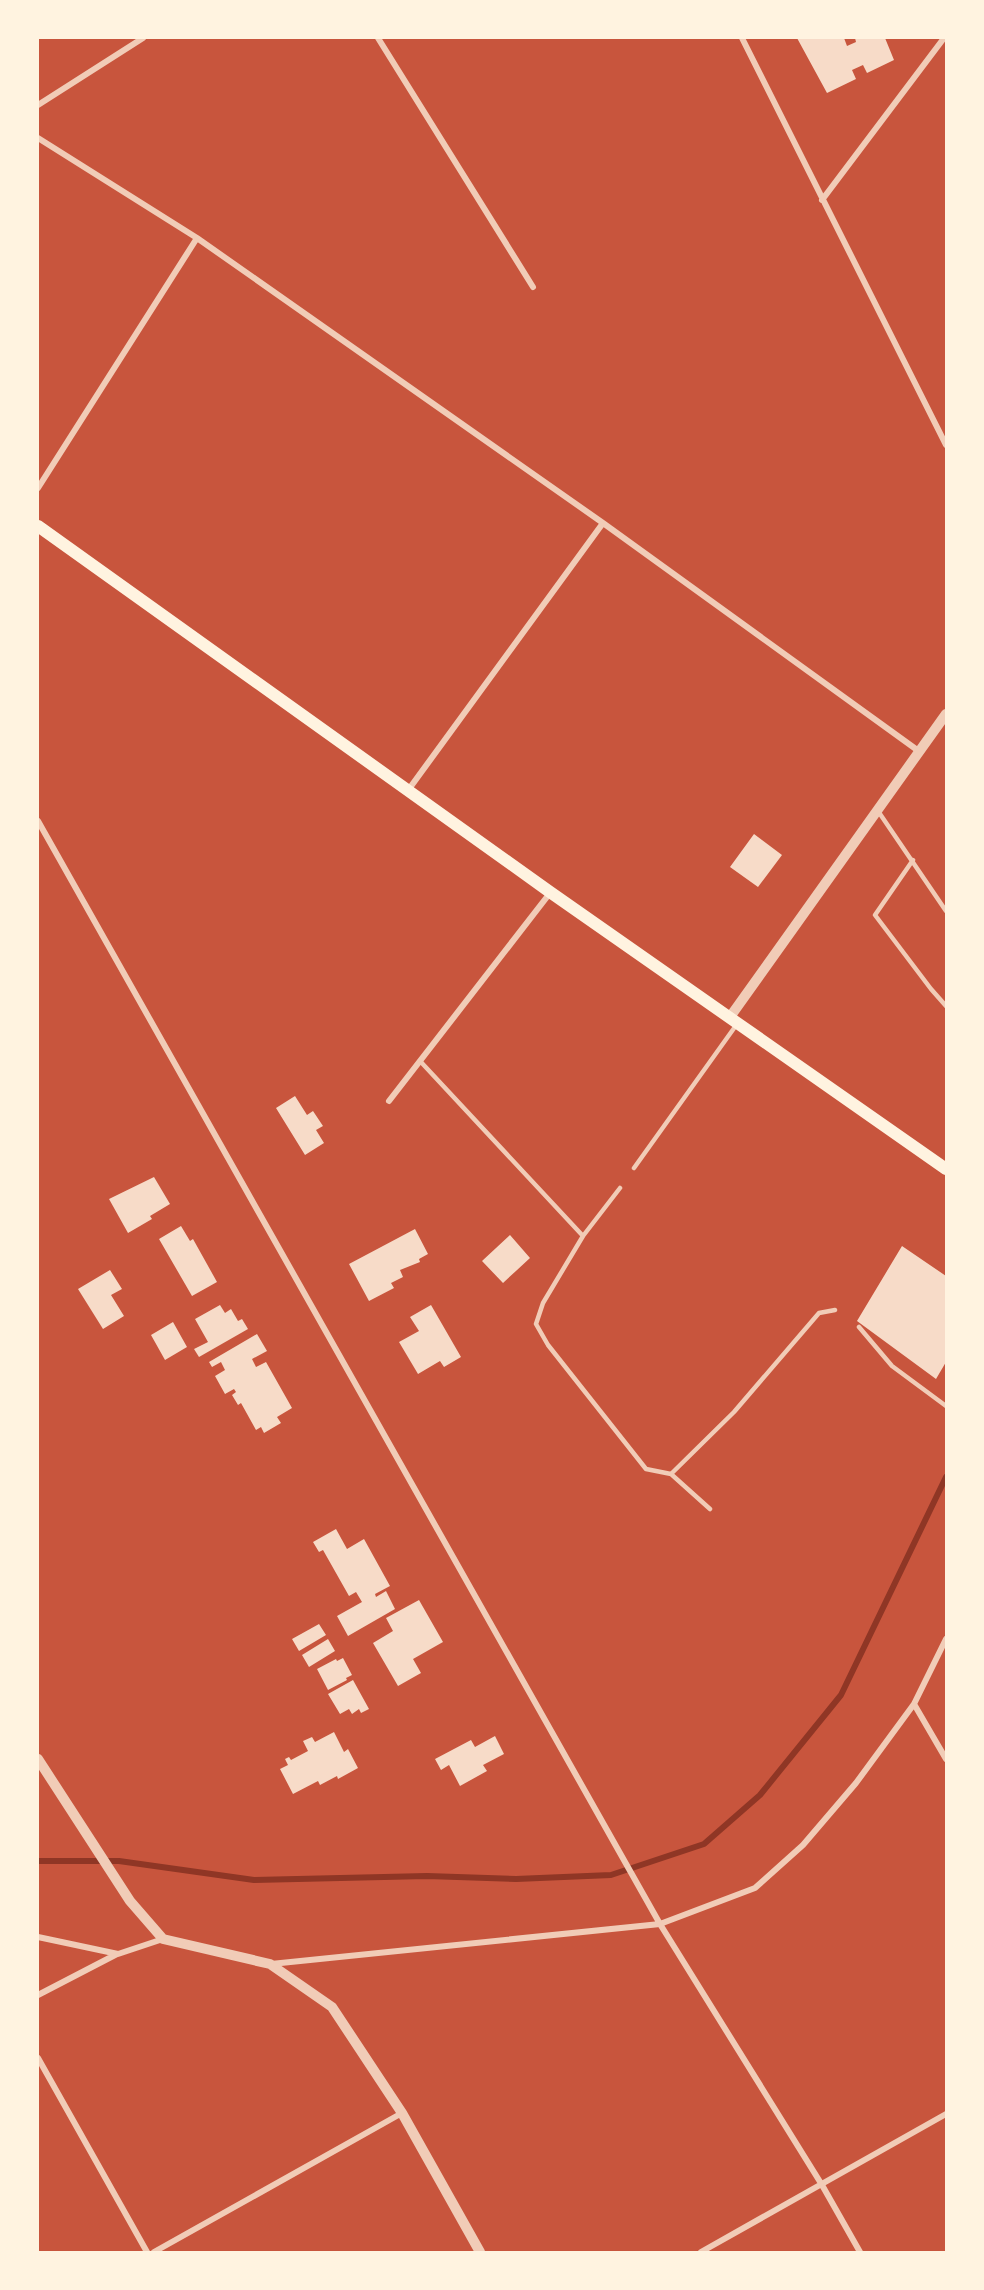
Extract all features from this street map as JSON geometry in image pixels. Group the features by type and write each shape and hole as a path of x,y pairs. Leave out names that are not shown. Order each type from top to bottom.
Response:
{"main road":[{"path":"38,526 550,892 946,1169"}],"street":[{"path":"38,105 143,38"},
{"path":"378,38 533,286"},
{"path":"742,38 946,445"},
{"path":"822,200 944,38"},
{"path":"38,138 196,238 603,523 921,752"},
{"path":"38,488 196,238"},
{"path":"409,789 603,523"},
{"path":"734,1020 946,714"},
{"path":"38,821 660,1924 822,2185 860,2253"},
{"path":"389,1101 550,892"},
{"path":"38,1995 118,1954 163,1939 270,1964 660,1924 755,1888 781,1866 831,1814 914,1704 946,1639"},
{"path":"914,1704 946,1759"},
{"path":"38,1759 130,1900 163,1939"},
{"path":"38,1937 118,1954"},
{"path":"270,1964 332,2007 402,2114 480,2253"},
{"path":"38,2058 147,2253"},
{"path":"154,2253 402,2114"},
{"path":"700,2253 946,2114"}],"lane":[{"path":"878,811 946,911"},
{"path":"913,860 875,915 931,990 946,1006"},
{"path":"634,1168 734,1020"},
{"path":"420,1061 583,1236"},
{"path":"620,1188 583,1236 543,1303 536,1324 548,1345 646,1469 671,1474 710,1509"},
{"path":"671,1474 734,1412 819,1312 835,1310"},
{"path":"859,1327 892,1366 946,1406"}],"building":[{"path":"797,38 844,38 847,46 856,42 855,38 885,38 894,60 867,73 863,65 852,70 856,79 827,93"},
{"path":"754,834 782,855 758,887 730,867"},
{"path":"295,1096 307,1115 313,1111 323,1126 316,1130 324,1143 305,1155 276,1108"},
{"path":"154,1177 170,1204 150,1216 152,1219 128,1233 109,1199"},
{"path":"181,1226 190,1241 193,1239 217,1282 192,1296 159,1239"},
{"path":"415,1229 428,1254 419,1259 420,1262 400,1270 403,1277 391,1283 394,1288 369,1301 349,1264"},
{"path":"510,1235 530,1258 503,1283 482,1261"},
{"path":"902,1246 946,1276 946,1362 936,1379 857,1321"},
{"path":"110,1270 122,1289 111,1295 124,1316 103,1329 78,1289"},
{"path":"220,1305 225,1313 231,1309 238,1321 242,1319 248,1329 199,1357 194,1349 208,1342 195,1319"},
{"path":"431,1305 461,1357 444,1367 440,1361 418,1374 399,1342 419,1331 410,1317"},
{"path":"173,1322 187,1347 165,1360 151,1335"},
{"path":"257,1334 267,1351 252,1359 256,1367 266,1362 292,1408 277,1417 281,1423 264,1433 261,1427 256,1430 241,1403 238,1405 232,1395 236,1392 234,1389 225,1394 215,1376 225,1370 221,1362 212,1367 209,1362"},
{"path":"336,1529 347,1549 364,1539 390,1586 375,1594 376,1597 386,1591 395,1609 348,1636 337,1616 362,1602 356,1592 349,1596 323,1550 319,1552 313,1542"},
{"path":"419,1600 443,1642 413,1659 421,1673 398,1686 373,1643 393,1631 386,1618"},
{"path":"319,1624 326,1635 299,1651 292,1639"},
{"path":"328,1639 335,1651 309,1667 302,1655"},
{"path":"343,1658 352,1675 328,1690 317,1669 336,1659 337,1661"},
{"path":"353,1680 369,1709 361,1713 359,1709 352,1714 349,1709 340,1714 328,1694"},
{"path":"334,1732 344,1752 348,1749 358,1768 338,1779 337,1776 320,1785 318,1781 293,1794 280,1769 288,1765 285,1759 289,1757 291,1760 308,1751 303,1741 312,1737 315,1742"},
{"path":"495,1736 504,1754 483,1765 487,1771 460,1786 449,1765 441,1770 435,1759 471,1740 475,1747"}],"waterway":[{"path":"38,1861 119,1861 254,1880 427,1876 516,1879 611,1875 704,1844 760,1795 841,1695 946,1477"}]}
